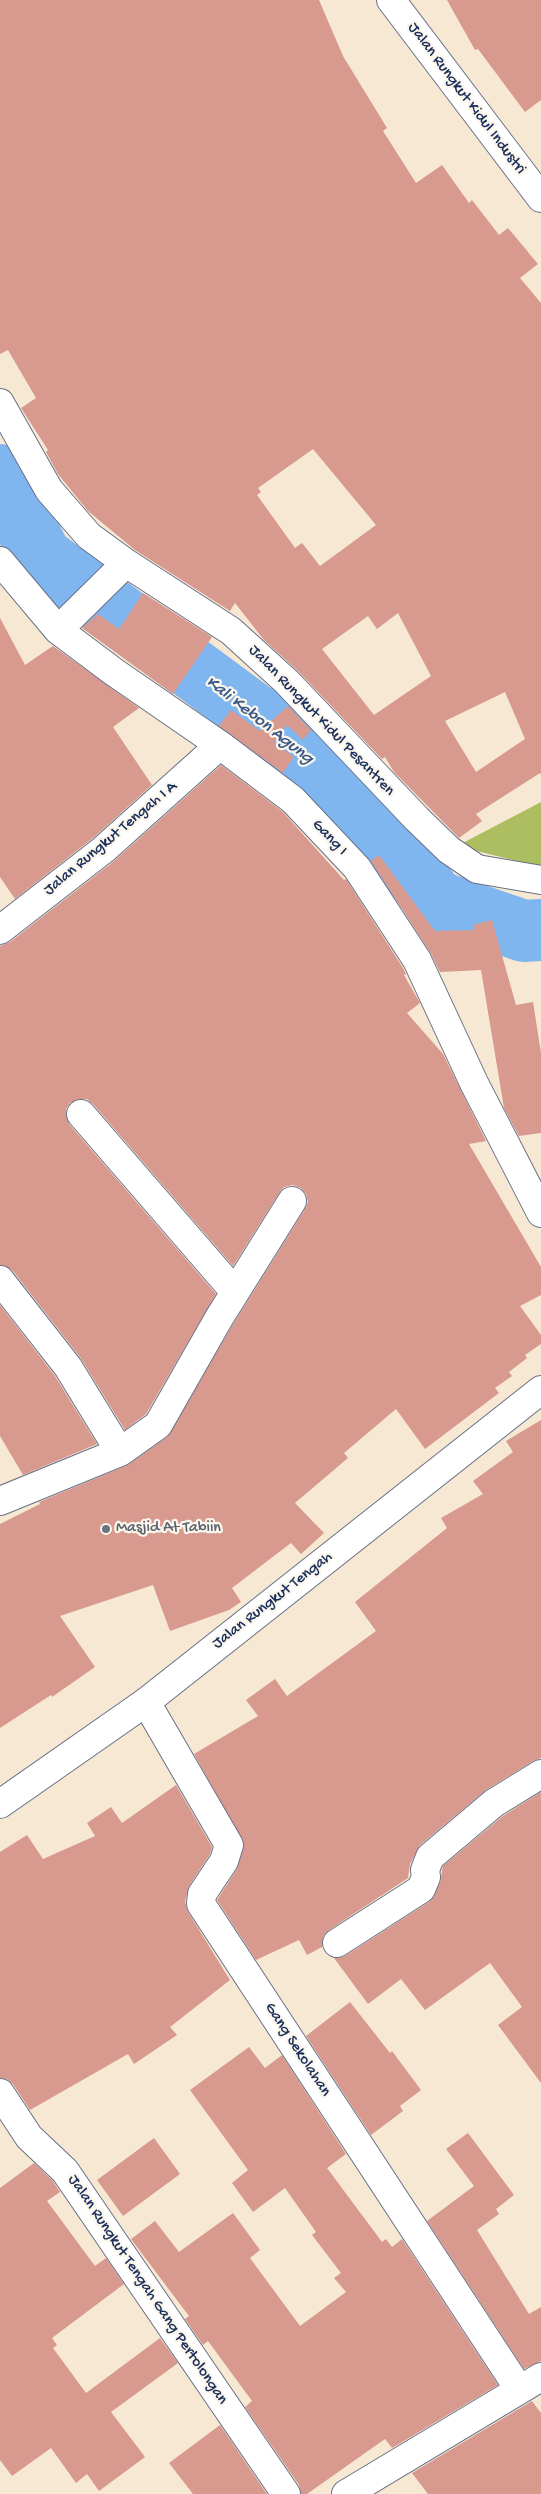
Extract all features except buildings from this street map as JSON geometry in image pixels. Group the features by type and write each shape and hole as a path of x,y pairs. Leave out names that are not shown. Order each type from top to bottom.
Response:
{"street":[{"name":"Jalan Rungkut Kidul Industri","path":"390,0 541,198"},
{"name":"Jalan Rungkut Kidul Pesantren","path":"0,403 49,490 89,536 126,563 231,631 287,682 417,819 449,850 477,869 541,880"},
{"name":"Gang I","path":"0,562 66,623 114,672 220,745 293,800 357,868 417,960 474,1083 541,1213"},
{"path":"66,623 126,563"},
{"name":"Jalan Rungkut Tengah I A","path":"0,930 103,850 220,745"},
{"path":"81,1114 235,1292"},
{"path":"0,1501 120,1452 158,1425 235,1292 292,1201"},
{"path":"0,1280 68,1367 120,1452"},
{"name":"Jalan Rungkut Tengah","path":"0,1804 146,1702 541,1390"},
{"name":"Gang Sekolahan","path":"146,1702 229,1845 224,1861 202,1894 201,1904 530,2383"},
{"path":"337,1943 421,1889 426,1878 425,1870 430,1857 494,1803 541,1774"},
{"name":"Jalan Rungkut Tengah Gang Pertolongan","path":"0,2093 29,2137 66,2171 286,2494"},
{"path":"346,2494 530,2383"}],"green space":[{"path":"541,802 541,867 457,846"}],"waterway":[{"name":"Kali Kebon Agung","path":"0,475 41,557 270,726 361,805 436,901 524,931 541,930"}],"place":[{"name":"Masjid At Tabiin","path":"106,1529"}]}
